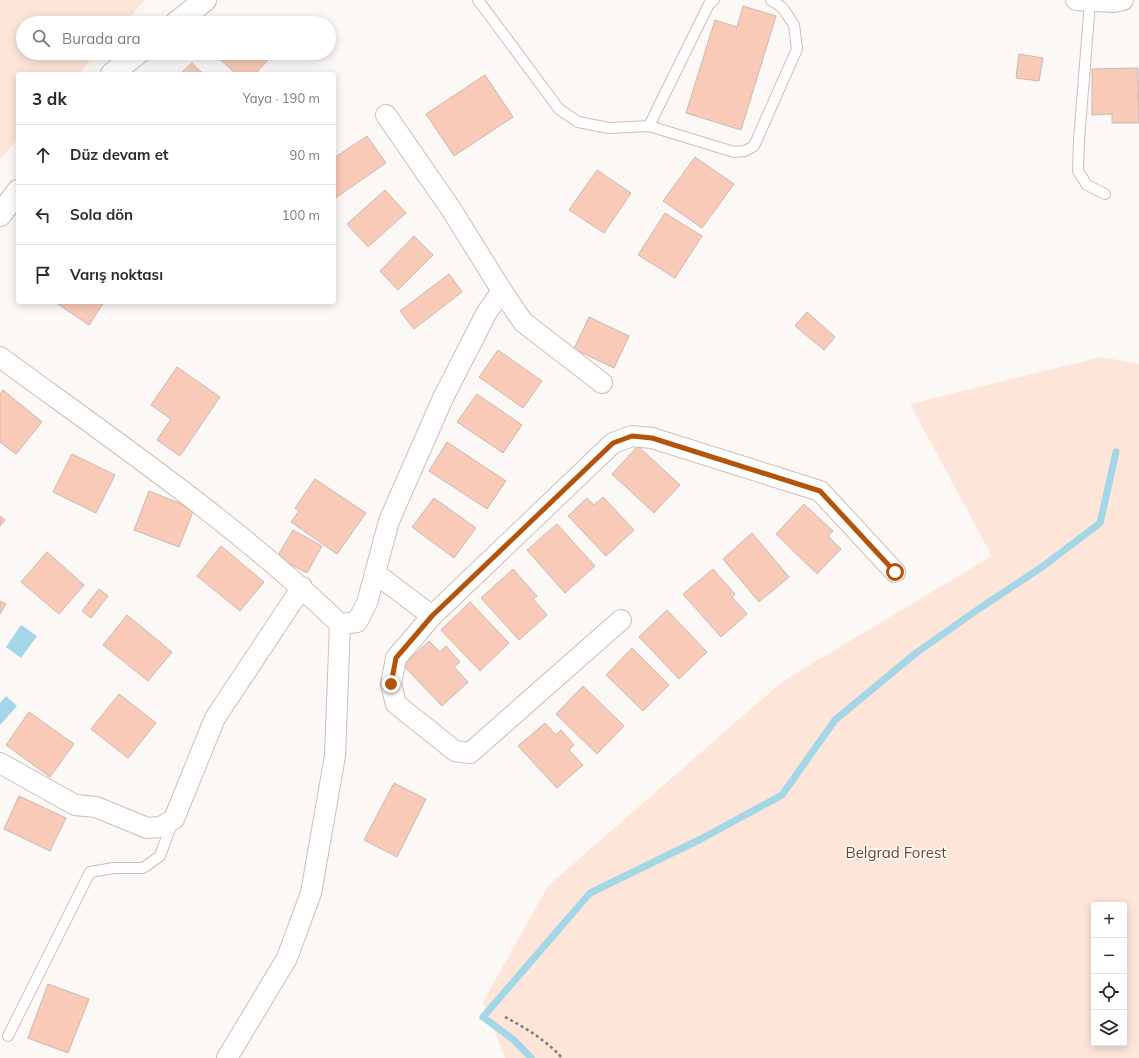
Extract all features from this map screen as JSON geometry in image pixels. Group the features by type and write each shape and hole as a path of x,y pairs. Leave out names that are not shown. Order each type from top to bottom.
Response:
{"street":[{"path":"185,16 205,0"},
{"path":"1083,1 1114,2 1123,0"},
{"path":"114,72 129,60"},
{"path":"386,115 451,209 523,322 602,383"},
{"path":"0,215 16,194"},
{"path":"340,624 357,622 367,603 388,521 443,398 487,312 502,291"},
{"path":"0,357 209,511 302,587 340,624 335,756 312,893 287,958 227,1058"},
{"path":"621,620 470,753 455,751 396,704 391,684 396,658 432,616 613,443 632,436 652,438 820,491 895,572"},
{"path":"375,573 432,616"},
{"path":"0,763 75,805 96,806 147,828 161,827 174,819 215,718 302,587"}],"lane":[{"path":"478,0 559,109 578,122 609,128 649,126 734,152 745,151 754,146 798,49 794,25 783,8 771,0"},
{"path":"649,126 708,4 714,0"},
{"path":"1083,1 1078,171 1087,185 1105,194"},
{"path":"8,1036 90,872 114,868 143,868 160,856 174,819"}],"path":[{"path":"505,1018 524,1027 552,1047 562,1058"}],"green space":[{"path":"0,0 145,0 130,16 16,16 16,60 91,60 80,72 16,72 16,141 0,159"},
{"name":"Belgrad Forest","path":"1102,357 1139,364 1139,1058 505,1058 483,1002 548,886 783,681 992,556 910,404"}],"water":[{"path":"21,625 37,636 21,658 6,647"},
{"path":"6,696 17,706 0,725 0,703"}],"building":[{"path":"743,6 776,16 741,130 686,113 715,20 737,27"},
{"path":"1019,54 1043,58 1039,81 1016,78"},
{"path":"221,60 268,60 257,72 234,72"},
{"path":"192,63 201,72 182,72"},
{"path":"1138,68 1139,123 1112,123 1112,114 1092,115 1092,69"},
{"path":"485,75 513,117 454,156 426,114"},
{"path":"367,136 386,163 336,198 336,157"},
{"path":"695,157 734,184 702,228 663,201"},
{"path":"597,170 631,193 604,233 569,210"},
{"path":"385,190 406,213 368,247 347,224"},
{"path":"665,213 702,236 675,278 638,255"},
{"path":"414,236 433,255 398,290 380,271"},
{"path":"449,274 462,292 414,329 400,311"},
{"path":"58,304 103,304 89,325"},
{"path":"807,312 835,337 824,350 795,326"},
{"path":"589,317 629,336 614,368 574,349"},
{"path":"498,350 542,381 523,408 479,377"},
{"path":"177,367 220,397 180,456 157,440 171,419 151,405"},
{"path":"3,390 42,422 16,454 0,442 0,394"},
{"path":"477,394 522,425 503,453 457,422"},
{"path":"447,442 506,481 487,509 429,471"},
{"path":"638,446 680,485 654,513 612,474"},
{"path":"72,454 115,475 96,513 53,492"},
{"path":"315,479 366,513 337,554 291,522 299,511 295,508"},
{"path":"149,491 194,509 179,547 134,530"},
{"path":"603,497 634,530 606,556 568,516 587,498 594,505"},
{"path":"434,498 476,528 454,558 412,527"},
{"path":"804,504 833,531 828,536 841,549 817,574 776,534"},
{"path":"0,516 5,520 0,526"},
{"path":"557,524 595,566 565,593 527,550"},
{"path":"293,530 322,546 307,573 277,557"},
{"path":"752,533 789,577 759,602 723,559"},
{"path":"221,546 264,582 240,611 197,576"},
{"path":"47,552 84,585 59,614 21,582"},
{"path":"513,569 537,596 533,599 547,615 519,640 481,598"},
{"path":"713,569 735,594 732,597 747,614 721,637 683,594"},
{"path":"99,589 108,596 91,618 82,611"},
{"path":"0,601 6,604 0,614"},
{"path":"470,602 509,643 480,671 441,630"},
{"path":"667,610 707,652 679,679 639,637"},
{"path":"127,615 172,652 148,681 103,645"},
{"path":"429,641 440,652 446,646 460,662 454,667 468,682 442,706 403,665"},
{"path":"632,648 669,685 643,711 606,675"},
{"path":"583,686 624,726 597,754 556,714"},
{"path":"119,694 156,723 128,758 91,729"},
{"path":"29,712 74,744 50,777 6,745"},
{"path":"545,723 556,735 561,730 574,745 569,750 583,765 557,788 518,746"},
{"path":"394,783 426,799 397,857 364,840"},
{"path":"19,796 66,818 50,851 4,829"},
{"path":"48,984 89,999 68,1053 28,1038"}],"waterway":[{"path":"531,1058 514,1040 483,1017 590,893 701,839 782,795 835,720 916,653 1042,567 1100,523 1116,452"}],"route":[{"path":"391,684 396,658 432,616 613,443 632,436 652,438 820,491 895,572"}]}
